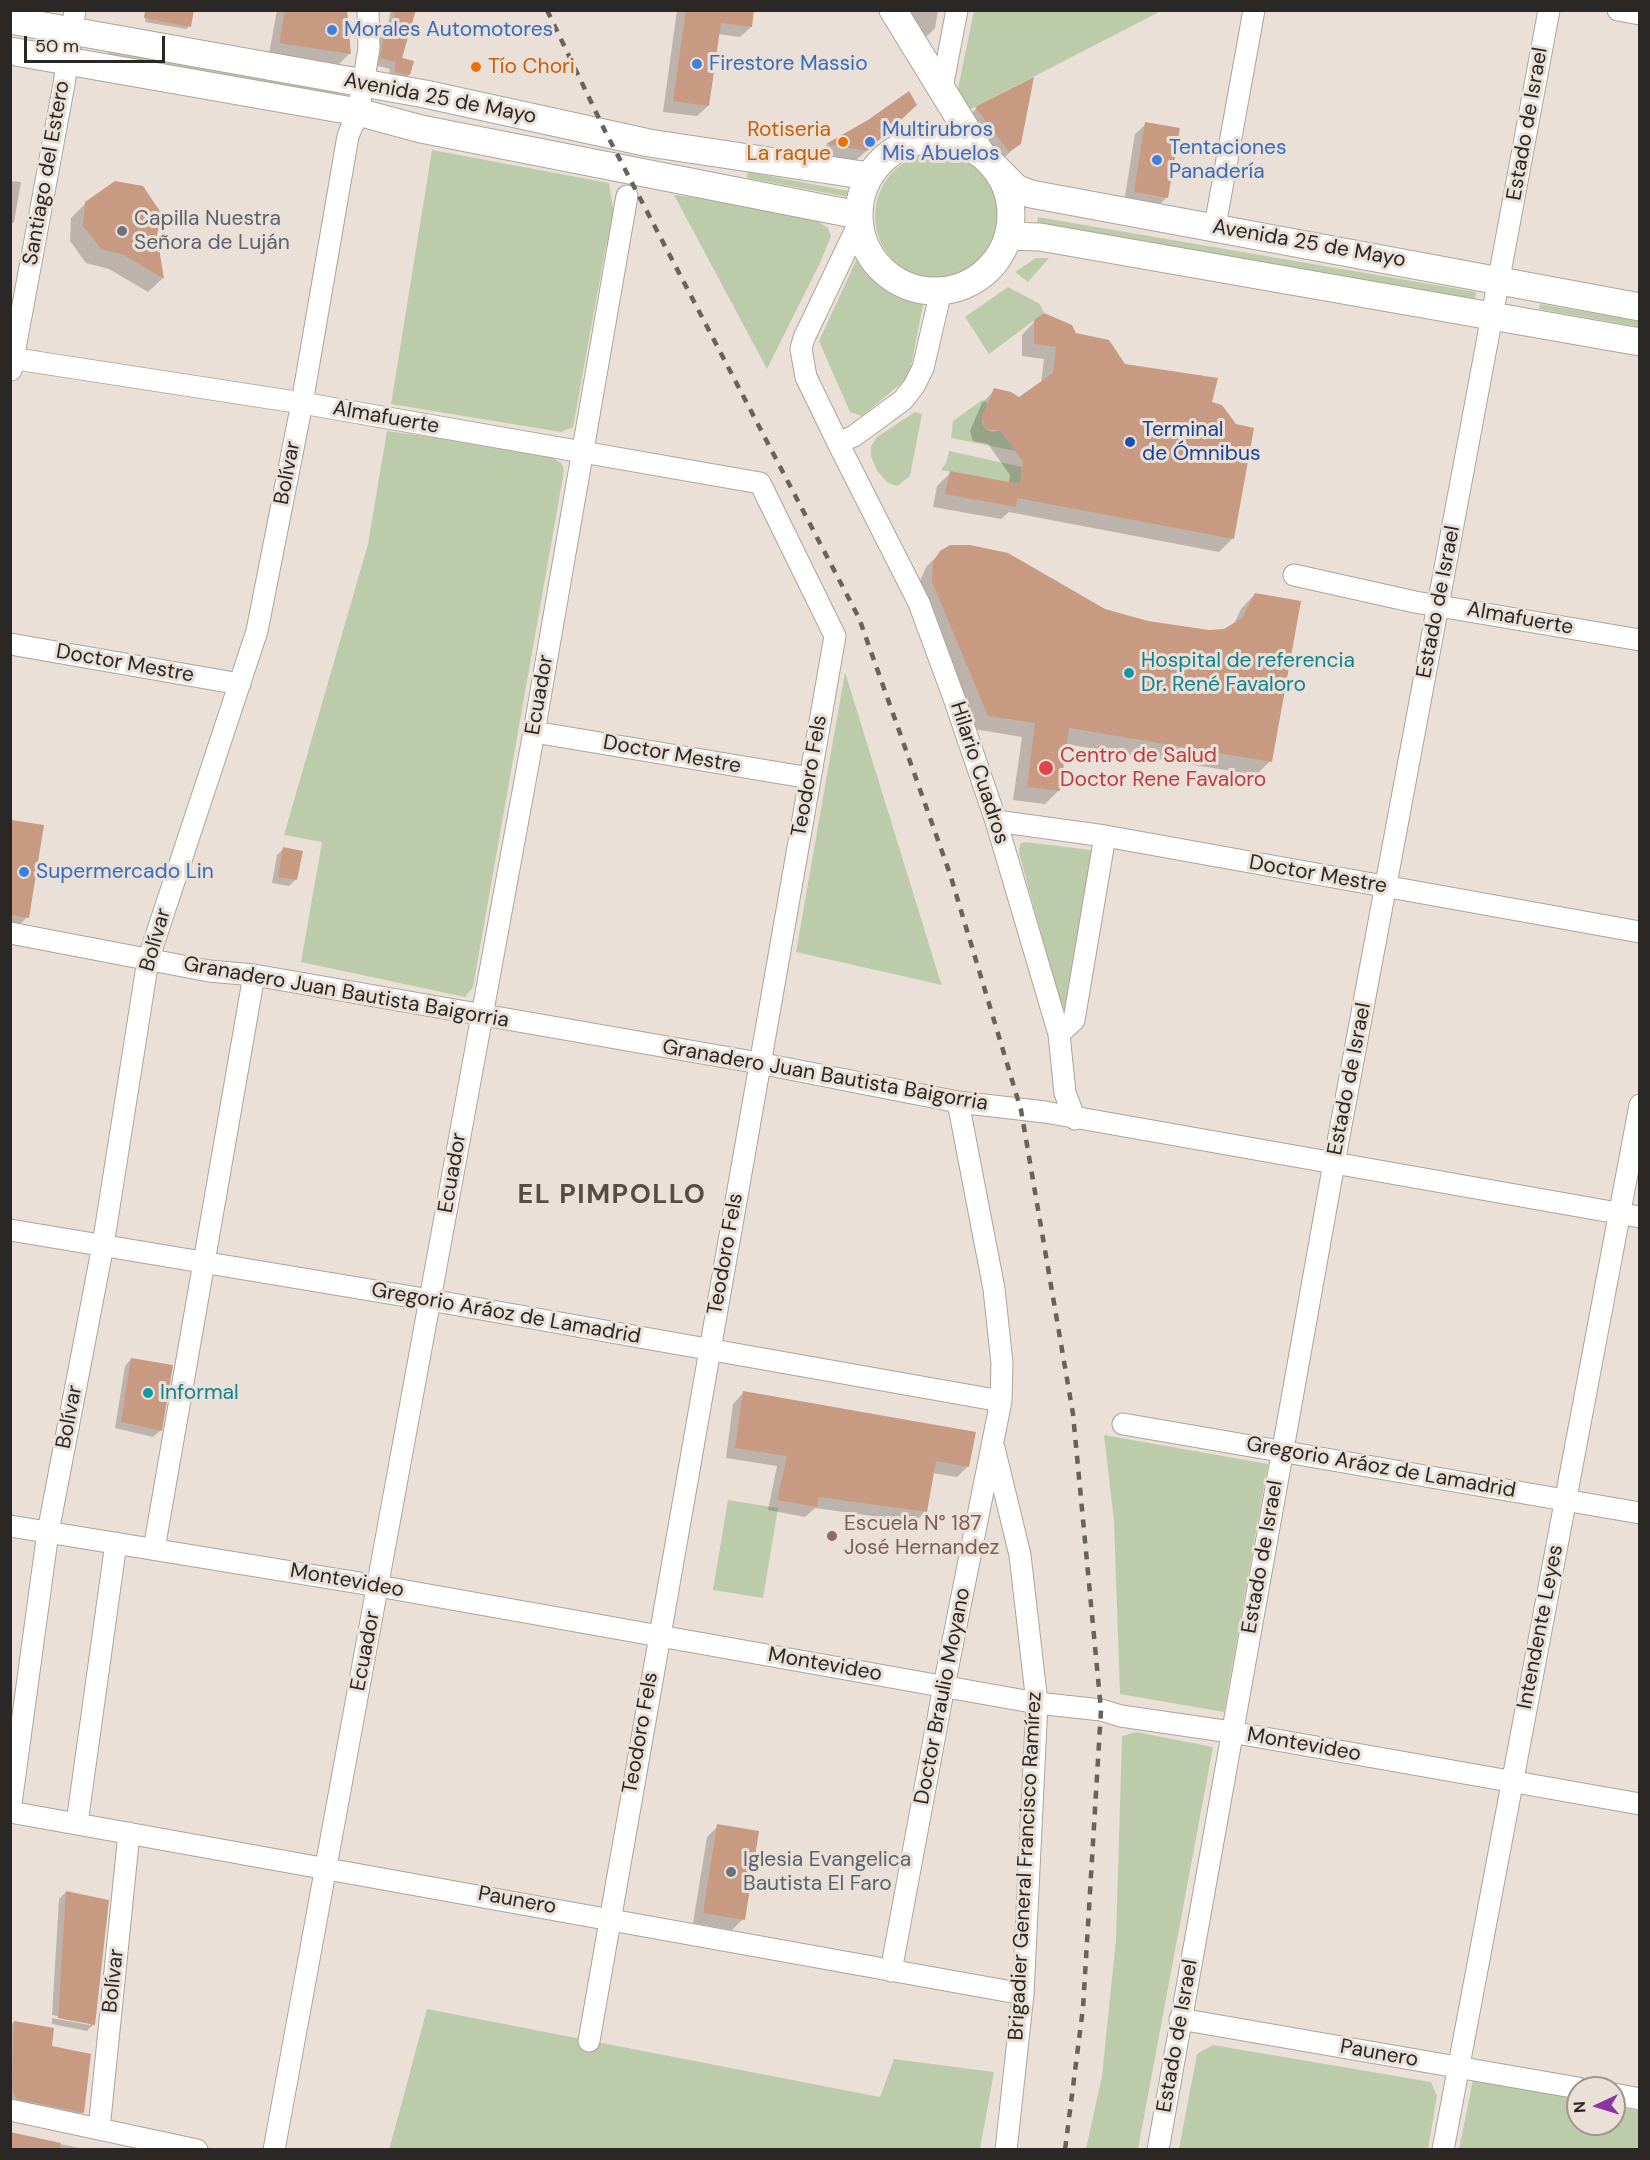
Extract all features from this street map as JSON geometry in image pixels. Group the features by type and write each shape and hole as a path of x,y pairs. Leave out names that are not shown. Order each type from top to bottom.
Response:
{"main road":[{"path":"893,10 941,93 986,159"},
{"name":"Avenida 25 de Mayo","path":"10,20 73,21 648,143 869,176"},
{"name":"Avenida 25 de Mayo","path":"10,51 358,112 421,129 859,219"},
{"path":"925,139 936,129 942,113 941,93"},
{"name":"Avenida 25 de Mayo","path":"986,159 1001,177 1008,196 1010,216 1008,236 993,264 978,277 960,286 941,291 923,290 905,285 889,276 866,248 859,219 861,194 869,176 893,151 925,139 960,143 986,159 1017,189 1030,194 1215,226 1640,307"},
{"name":"Avenida 25 de Mayo","path":"1008,236 1041,237 1640,342"}],"street":[{"name":"Bolívar","path":"10,1811 48,1532 103,1245 148,960 257,631 302,403 348,136 358,112 369,48 368,10"},
{"path":"941,93 957,10"},
{"path":"1215,226 1254,10"},
{"name":"Estado de Israel","path":"1158,2150 1334,1163 1549,10"},
{"path":"1618,10 1640,14"},
{"name":"Santiago del Estero","path":"11,362 73,21"},
{"name":"Ecuador","path":"274,2150 534,732 627,196"},
{"name":"Hilario Cuadros","path":"859,219 804,338 801,349 806,377 920,603 996,821 1059,1034 1065,1093 1075,1119"},
{"path":"838,443 854,436 903,400 914,386 923,368 941,291"},
{"name":"Almafuerte","path":"11,362 302,403 760,483"},
{"name":"Teodoro Fels","path":"589,2041 658,1635 835,636 760,483"},
{"name":"Almafuerte","path":"1294,574 1438,605 1640,640"},
{"name":"Doctor Mestre","path":"10,644 240,684"},
{"name":"Doctor Mestre","path":"534,732 810,778"},
{"name":"Doctor Mestre","path":"996,821 1105,836 1640,932"},
{"path":"1059,1034 1074,1020 1105,836"},
{"name":"Granadero Juan Bautista Baigorria","path":"10,933 209,971 254,975 759,1063 958,1102 1045,1112 1629,1215"},
{"path":"154,1549 254,975"},
{"name":"Doctor Braulio Moyano","path":"891,1971 944,1686 1001,1401 1002,1363 994,1289 958,1102"},
{"name":"Intendente Leyes","path":"1443,2150 1565,1500 1629,1215 1640,1105"},
{"name":"Gregorio Aráoz de Lamadrid","path":"10,1230 204,1261 1001,1401"},
{"name":"Gregorio Aráoz de Lamadrid","path":"1123,1424 1640,1513"},
{"name":"Brigadier General Francisco Ramírez","path":"993,1442 1020,1556 1037,1703 1023,1994 1006,2150"},
{"name":"Montevideo","path":"10,1526 378,1586 1037,1703 1101,1710 1121,1716 1231,1732 1511,1784 1640,1804"},
{"path":"76,1823 116,1543"},
{"name":"Paunero","path":"10,1811 1023,1994"},
{"name":"Bolívar","path":"99,2129 129,1833"},
{"name":"Paunero","path":"1180,2019 1566,2086"},
{"path":"10,2110 197,2150"}],"green space":[{"path":"974,11 1161,11 969,110 957,93"},
{"path":"109,49 339,91 338,96 108,54"},
{"path":"432,150 609,183 615,220 606,246 573,427 561,432 391,404"},
{"path":"938,153 962,158 982,172 996,192 1001,216 996,240 982,260 962,274 938,279 914,274 894,260 880,240 875,216 880,192 894,172 914,158"},
{"path":"748,172 849,191 848,197 747,178"},
{"path":"674,195 737,203 812,218 828,228 831,236 820,263 767,369"},
{"path":"1038,217 1476,292 1475,299 1037,225"},
{"path":"861,250 870,274 896,296 923,305 909,377 862,416 850,412 819,341"},
{"path":"1036,258 1049,258 1028,282 1015,272"},
{"path":"1008,287 1040,304 1044,313 989,354 965,317"},
{"path":"1540,304 1639,321 1639,327 1539,309"},
{"path":"982,400 997,409 983,414 982,422 985,429 993,432 1000,430 1016,451 951,438 953,421"},
{"path":"915,412 922,414 910,476 897,486 888,483 877,471 871,456 871,446 877,437"},
{"path":"387,431 546,453 562,464 564,471 473,987 465,997 301,962 322,842 284,835 368,544"},
{"path":"949,451 1022,467 1020,484 941,470 946,463"},
{"path":"845,672 940,980 942,985 796,952"},
{"path":"1025,842 1091,850 1096,856 1067,1009 1062,1010 1019,853 1020,844"},
{"path":"1104,1435 1268,1464 1224,1712 1120,1694 1114,1521"},
{"path":"728,1500 778,1508 763,1598 713,1590"},
{"path":"1136,1732 1213,1747 1138,2149 1086,2149 1102,2076 1116,1939 1122,1736"},
{"path":"427,2009 880,2097 894,2059 994,2072 980,2149 389,2150"},
{"path":"1213,2045 1431,2082 1437,2096 1428,2149 1179,2149 1197,2054"},
{"path":"1473,2079 1566,2097 1566,2136 1626,2136 1626,2108 1639,2111 1639,2149 1459,2150"}],"building":[{"path":"145,10 194,10 191,27 144,18"},
{"path":"285,10 347,10 351,54 279,43"},
{"path":"395,10 416,10 402,58 414,61 410,75 394,72 396,62 380,58 385,31 391,32"},
{"name":"Firestore Massio","path":"686,10 754,10 752,27 721,23 709,106 673,101"},
{"path":"1034,77 1021,144 1009,152 975,107"},
{"path":"909,91 917,105 867,151 826,144 868,120"},
{"name":"Tentaciones Panadería","path":"1145,122 1180,128 1168,198 1134,192"},
{"name":"Capilla Nuestra Señora de Luján","path":"115,181 143,186 161,213 157,236 164,279 124,255 101,249 83,226 85,202"},
{"name":"Terminal de Ómnibus","path":"1044,313 1072,325 1076,333 1109,340 1125,364 1218,378 1212,402 1222,405 1236,424 1254,428 1234,539 1017,498 1016,507 945,494 950,471 1020,484 1023,462 1001,431 985,429 982,417 994,388 1011,392 1019,397 1053,373 1056,347 1034,344 1034,320"},
{"name":"Hospital de referencia Dr. René Favaloro","path":"950,545 970,545 1008,553 1105,609 1148,621 1209,630 1224,629 1242,618 1255,593 1301,601 1272,762 1069,728 1060,791 1027,787 1035,723 988,716 932,582 933,562 940,551"},
{"name":"Supermercado Lin","path":"12,820 44,825 29,918 10,915"},
{"path":"283,847 303,851 297,880 278,877"},
{"name":"Informal","path":"131,1358 173,1365 162,1431 121,1422"},
{"name":"Escuela N° 187 José Hernandez","path":"743,1391 976,1432 969,1467 936,1461 927,1512 819,1497 817,1507 777,1500 787,1456 735,1448"},
{"name":"Iglesia Evangelica Bautista El Faro","path":"717,1824 759,1831 745,1920 703,1913"},
{"path":"66,1891 109,1900 95,2025 58,2018"},
{"path":"14,2021 54,2028 52,2046 91,2054 84,2113 17,2099 12,2089"},
{"path":"10,2132 61,2143 60,2150 10,2150"}],"railway":[{"path":"547,10 605,131 859,618 950,874 1021,1110 1073,1414 1101,1710 1083,2008 1065,2150"}],"place":[{"name":"Morales Automotores","path":"332,30"},
{"name":"Firestore Massio","path":"697,64"},
{"name":"Tío Chori","path":"476,67"},
{"name":"Rotiseria La raque","path":"843,142"},
{"name":"Multirubros Mis Abuelos","path":"870,142"},
{"name":"Tentaciones Panadería","path":"1157,160"},
{"name":"Capilla Nuestra Señora de Luján","path":"122,231"},
{"name":"Terminal de Ómnibus","path":"1130,442"},
{"name":"Hospital de referencia Dr. René Favaloro","path":"1129,673"},
{"name":"Centro de Salud Doctor Rene Favaloro","path":"1046,768"},
{"name":"Supermercado Lin","path":"24,872"},
{"name":"Informal","path":"148,1393"},
{"name":"Escuela N° 187 José Hernandez","path":"832,1536"},
{"name":"Iglesia Evangelica Bautista El Faro","path":"731,1872"}],"district":[{"name":"EL PIMPOLLO","path":"612,1196"}]}
